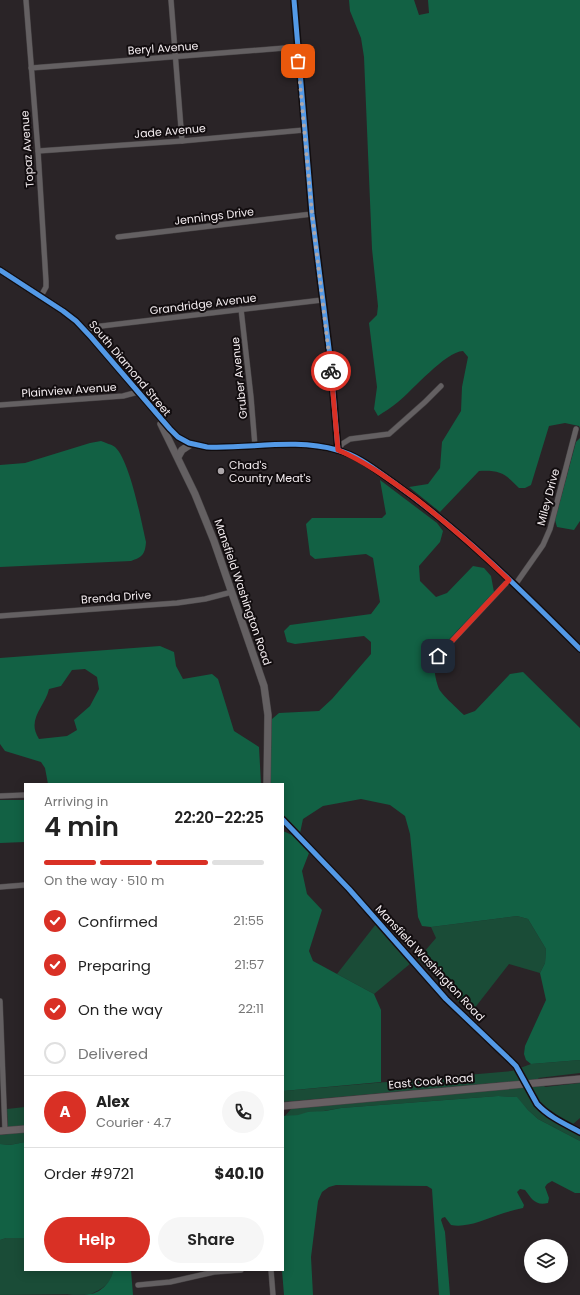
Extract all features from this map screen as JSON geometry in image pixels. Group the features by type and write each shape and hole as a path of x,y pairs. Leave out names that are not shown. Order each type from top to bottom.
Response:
{"main road":[{"name":"East Cook Road","path":"284,1106 580,1078"},
{"path":"2,1131 24,1129"}],"street":[{"name":"Topaz Avenue","path":"26,0 38,151 46,281 46,287 41,296"},
{"path":"171,0 182,141"},
{"path":"294,0 312,214 330,356 338,450"},
{"name":"Beryl Avenue","path":"31,68 297,47"},
{"name":"Jade Avenue","path":"38,151 182,141 304,130"},
{"name":"Jennings Drive","path":"118,237 312,214"},
{"name":"South Diamond Street","path":"0,270 63,311 86,331 158,416 170,429 184,440 207,448 298,444 338,450 369,465 461,535 512,582 580,649"},
{"name":"Grandridge Avenue","path":"86,331 93,327 322,300"},
{"name":"Gruber Avenue","path":"241,309 255,446"},
{"path":"338,450 342,444 350,439 389,434 441,386"},
{"name":"Plainview Avenue","path":"0,405 123,396 138,392"},
{"name":"Mansfield Washington Road","path":"158,416 209,527 266,694 268,729 267,783"},
{"name":"Miley Drive","path":"438,656 512,582 542,545 550,529 576,429"},
{"path":"178,457 182,450 192,444"},
{"name":"Brenda Drive","path":"0,616 192,602 232,592"},
{"path":"0,796 24,795"},
{"name":"Mansfield Washington Road","path":"284,823 348,889 451,1004 516,1066 537,1104 555,1119 580,1132"},
{"path":"0,887 24,885"},
{"path":"0,1001 2,1131"},
{"path":"138,1285 164,1283 210,1272 226,1271"},
{"path":"271,1271 273,1295"}],"green space":[{"path":"349,0 414,0 419,15 429,13 428,0 580,0 580,428 579,426 565,423 549,426 531,485 525,488 519,488 510,479 498,472 479,471 440,512 409,487 428,484 440,468 442,442 461,411 462,387 468,357 463,351 447,358 429,372 391,408 378,416 374,409 377,387 369,323 377,315 378,306 372,249 364,57 361,38 350,11"},
{"path":"580,438 580,521 574,530 557,527 555,520 576,442"},
{"path":"101,441 115,447 120,454 130,477 146,542 144,553 131,561 0,567 0,465 25,463"},
{"path":"380,480 437,523 443,531 440,542 419,566 420,581 436,597 447,593 473,566 484,568 491,576 494,592 437,652 435,656 435,676 441,692 464,715 475,711 510,674 523,672 580,728 580,1060 531,1064 526,1060 524,1054 525,1046 546,1000 540,973 545,963 546,949 528,919 517,916 431,927 422,926 418,917 410,834 405,816 390,805 361,799 323,806 303,819 300,833 284,815 284,783 270,783 272,719 279,713 319,711 332,699 371,654 371,642 364,636 295,644 287,642 284,631 290,625 371,614 380,602 373,558 366,554 315,559 310,555 306,524 312,518 382,518 386,514"},
{"path":"160,646 174,652 176,666 183,679 212,674 218,679 234,731 259,747 261,783 48,783 45,768 41,762 5,751 0,744 0,658","holes":["85,669 97,677 99,689 90,706 74,720 77,730 67,736 39,739 36,732 35,719 49,689 61,686 72,670"]},
{"path":"0,800 24,800 24,842 0,843"},
{"path":"284,831 299,838 309,853 302,871 307,894 322,910 309,951 313,961 374,994 381,1010 381,1082 284,1091"},
{"path":"517,916 528,919 546,949 545,963 540,973 509,964 470,1014 418,959 436,938 431,927"},
{"path":"376,924 411,963 374,994 337,974"},
{"path":"580,1060 580,1073 538,1078 545,1087 580,1083 580,1118 572,1125 570,1130 580,1136 580,1141 538,1119 516,1097 498,1096 341,1108 284,1117 292,1108 516,1088 505,1082 284,1102 284,1091 512,1071 531,1064"},
{"path":"498,1096 517,1097 538,1119 580,1141 580,1193 575,1193 552,1181 545,1187 549,1198 548,1203 537,1203 525,1190 520,1189 517,1192 524,1205 523,1208 475,1223 457,1226 451,1225 445,1217 442,1218 441,1220 445,1232 450,1295 439,1295 432,1189 427,1186 336,1185 329,1187 322,1192 318,1201 311,1257 313,1295 284,1295 282,1271 284,1271 284,1116 341,1108"},
{"path":"24,1107 24,1126 8,1128 7,1109"},
{"path":"24,1132 24,1142 10,1145 0,1144 0,1135"},
{"path":"24,1142 24,1238 6,1238 0,1240 0,1144 10,1145"},
{"path":"6,1238 24,1238 24,1271 113,1271 111,1279 106,1285 91,1294 0,1295 0,1240"},
{"path":"113,1271 131,1271 133,1295 67,1295 94,1293 105,1286"}],"cycle path":[{"path":"294,0 312,214 330,356 338,450"},
{"path":"0,270 76,321 178,437 189,443 207,447 288,444 305,445 337,450 353,456 422,503 446,523 492,563 580,649"},
{"path":"284,821 349,889 446,999 516,1066 537,1104 552,1116 580,1132"}],"way so far":[{"path":"298,61 312,214 331,371"}],"place":[{"name":"Chad's Country Meat's","path":"221,471"}],"route":[{"path":"331,371 338,450 369,465 433,512 461,535 509,580 438,656"}]}
